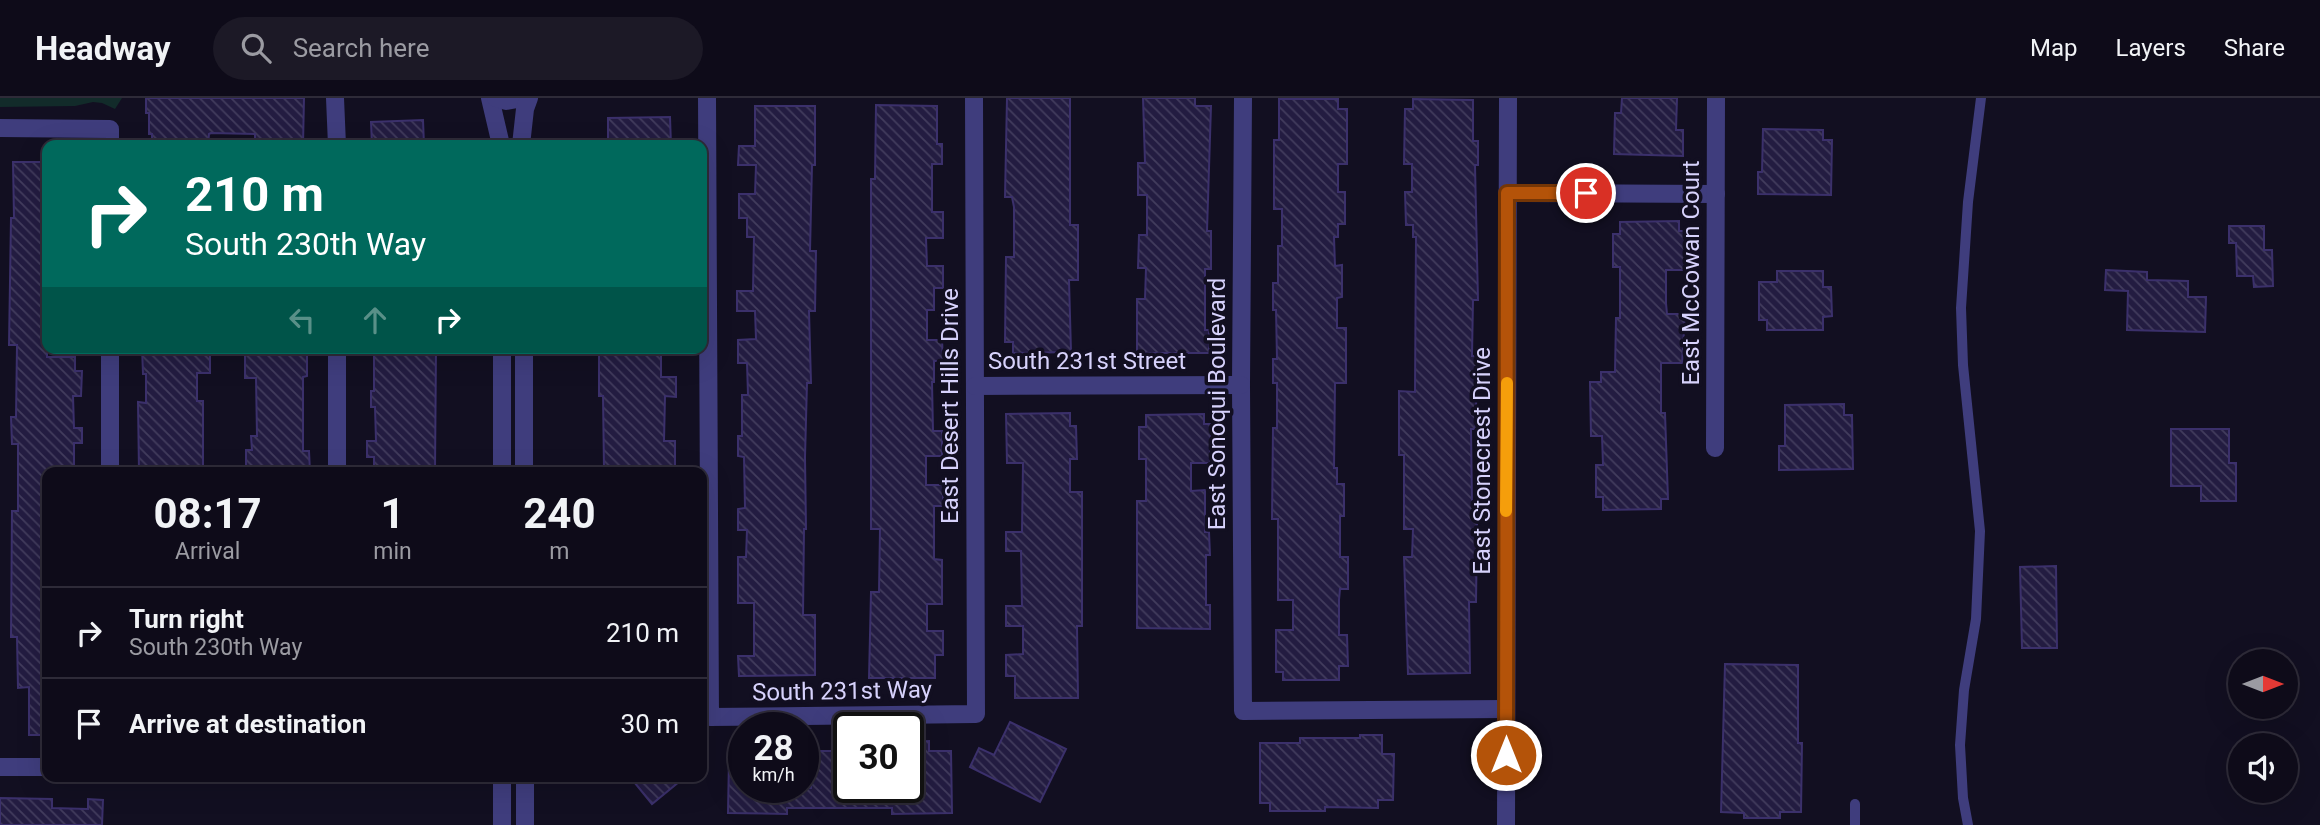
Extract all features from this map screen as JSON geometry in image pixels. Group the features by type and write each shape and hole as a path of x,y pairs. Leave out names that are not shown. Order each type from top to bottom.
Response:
{"street":[{"path":"335,98 337,140"},
{"path":"490,98 499,140"},
{"path":"496,98 506,101 523,98"},
{"path":"522,140 529,98"},
{"name":"South 231st Way","path":"707,98 710,717 976,714"},
{"name":"East Desert Hills Drive","path":"974,98 976,714"},
{"name":"East Sonoqui Boulevard","path":"1243,98 1243,711 1506,709"},
{"name":"East Stonecrest Drive","path":"1506,825 1508,98"},
{"name":"East McCowan Court","path":"1715,448 1716,98"},
{"path":"0,128 110,137"},
{"path":"1507,193 1716,194"},
{"path":"110,354 110,467"},
{"path":"337,467 338,354"},
{"path":"502,354 502,467"},
{"path":"524,354 524,467"},
{"name":"South 231st Street","path":"975,386 1241,385"},
{"path":"0,767 42,766"},
{"path":"502,782 502,825"},
{"path":"524,782 525,825"}],"lane":[{"path":"1968,825 1963,798 1960,745 1964,690 1976,618 1980,531 1963,365 1961,308 1968,202 1981,98"},
{"path":"1855,804 1855,825"}],"green space":[{"path":"0,98 122,98 115,109 93,102 75,106 0,107"}],"building":[{"path":"146,98 304,98 303,140 255,140 255,134 211,133 208,140 152,140 152,134 149,134 149,113 146,113"},
{"path":"1007,98 1070,98 1070,225 1078,225 1078,280 1069,280 1071,352 1013,353 1013,342 1005,342 1006,257 1014,257 1014,207 1012,197 1005,197"},
{"path":"1143,98 1195,98 1195,106 1211,106 1207,231 1211,231 1211,269 1205,269 1205,330 1209,330 1209,353 1137,353 1137,299 1145,299 1146,268 1138,268 1139,235 1147,235 1147,195 1138,195 1138,163 1145,163"},
{"path":"1622,98 1677,98 1676,130 1683,130 1683,156 1614,154 1615,113 1621,113"},
{"path":"1279,99 1338,99 1338,109 1347,109 1347,164 1338,164 1338,192 1345,192 1345,224 1338,224 1338,237 1334,237 1335,266 1342,265 1342,297 1337,298 1337,328 1346,328 1346,383 1335,383 1334,468 1337,468 1337,484 1344,484 1344,516 1340,516 1340,557 1348,557 1348,589 1340,589 1339,635 1347,635 1348,666 1339,666 1339,680 1283,680 1283,672 1276,672 1276,630 1293,630 1293,600 1278,600 1278,519 1272,519 1273,428 1277,428 1277,383 1273,383 1273,359 1277,359 1273,283 1278,283 1278,246 1282,246 1282,209 1274,209 1274,140 1279,140"},
{"path":"1413,99 1473,100 1473,141 1478,141 1478,165 1475,165 1478,300 1473,300 1472,356 1477,356 1477,383 1475,429 1471,429 1472,505 1477,505 1476,602 1469,602 1470,673 1408,674 1404,557 1412,557 1413,529 1404,529 1404,455 1399,455 1399,391 1415,392 1416,237 1413,237 1413,225 1406,225 1405,192 1412,192 1412,164 1404,164 1405,109 1413,109"},
{"path":"876,105 937,106 937,144 942,144 942,164 932,164 932,212 943,212 943,238 926,238 927,266 943,266 943,288 934,288 934,310 927,310 927,340 942,340 943,361 934,361 932,382 933,431 942,431 942,456 926,456 926,485 943,485 943,506 934,506 934,559 942,560 942,604 927,604 927,631 943,631 943,655 935,655 935,678 869,678 871,592 879,592 880,529 871,529 871,179 875,179"},
{"path":"755,106 815,106 810,251 816,251 815,311 809,311 811,383 807,383 803,615 815,615 815,675 739,676 738,656 754,656 754,603 738,603 738,557 746,557 747,530 738,530 738,509 745,508 744,457 738,456 738,436 742,436 742,395 748,395 747,363 738,363 738,340 756,339 755,311 737,311 737,291 753,291 754,237 747,237 747,218 739,218 739,194 755,194 756,165 738,165 739,146 755,146"},
{"path":"670,117 671,140 608,140 608,118"},
{"path":"423,120 424,140 372,140 371,122"},
{"path":"1763,129 1823,130 1823,140 1832,140 1831,195 1758,194 1758,172 1762,172"},
{"path":"13,162 42,162 42,354 47,354 47,357 75,357 75,371 82,371 81,396 73,396 74,428 82,428 82,443 74,443 74,467 42,467 42,735 29,735 29,687 18,688 17,637 11,637 12,511 18,511 18,444 12,444 11,417 16,417 17,345 9,345 11,218 14,218"},
{"path":"1679,221 1679,231 1685,231 1685,270 1666,270 1666,303 1667,314 1685,314 1682,363 1661,363 1661,413 1665,413 1668,499 1661,499 1661,509 1603,510 1603,497 1596,497 1596,465 1603,465 1602,436 1591,436 1590,382 1601,382 1601,372 1615,372 1616,318 1620,318 1620,267 1613,267 1613,234 1620,234 1620,222"},
{"path":"2229,226 2264,226 2264,250 2272,250 2273,286 2254,287 2253,276 2237,276 2236,243 2229,243"},
{"path":"2106,270 2147,272 2147,280 2188,281 2188,297 2206,297 2205,332 2127,330 2128,291 2105,290"},
{"path":"1777,271 1823,271 1823,287 1831,287 1832,316 1823,317 1823,330 1767,330 1767,320 1759,320 1759,282 1777,282"},
{"path":"142,354 210,354 210,373 197,373 197,401 203,401 203,467 139,467 138,402 146,403 146,374 143,374"},
{"path":"245,354 307,354 307,376 303,377 303,451 309,451 310,467 246,467 246,450 252,450 251,436 257,436 256,378 245,378"},
{"path":"374,354 436,354 435,467 374,467 374,457 367,457 367,441 376,441 375,407 371,407 371,391 374,391"},
{"path":"599,354 661,354 661,377 676,377 676,397 665,396 664,441 675,441 675,467 604,467 603,396 599,396"},
{"path":"1844,404 1844,415 1852,415 1853,469 1779,470 1779,446 1785,446 1785,405"},
{"path":"1070,413 1070,426 1076,426 1077,459 1070,459 1070,492 1082,492 1082,626 1077,626 1078,698 1015,698 1015,676 1006,676 1006,655 1023,654 1023,626 1006,626 1006,606 1022,606 1021,551 1006,551 1006,532 1022,532 1023,463 1007,463 1006,414"},
{"path":"1204,414 1204,424 1211,424 1210,463 1191,463 1191,491 1205,490 1205,532 1209,532 1210,555 1206,555 1206,605 1210,605 1210,629 1137,628 1137,501 1146,501 1146,459 1139,459 1139,427 1146,427 1146,415"},
{"path":"2171,429 2229,429 2229,463 2236,463 2236,501 2201,501 2201,486 2171,486"},
{"path":"2056,566 2057,648 2022,648 2020,567"},
{"path":"1725,664 1798,665 1798,743 1802,743 1801,812 1780,812 1780,818 1744,818 1744,813 1721,812"},
{"path":"1010,722 1066,749 1040,802 970,767 979,748 994,755"},
{"path":"1360,735 1382,735 1382,754 1394,754 1393,800 1378,800 1378,808 1325,807 1325,811 1270,811 1270,803 1260,803 1260,743 1300,743 1300,738 1360,738"},
{"path":"924,741 929,741 929,751 951,751 952,813 892,814 892,808 787,808 787,814 728,813 728,803 819,803 819,751 833,751 833,803 924,803"},
{"path":"634,782 679,782 652,804"},
{"path":"0,798 52,799 52,808 88,809 88,799 103,800 102,825 0,825"}],"slow traffic":[{"path":"1506,511 1507,383"}],"route":[{"path":"1506,755 1507,193 1586,193"}]}
